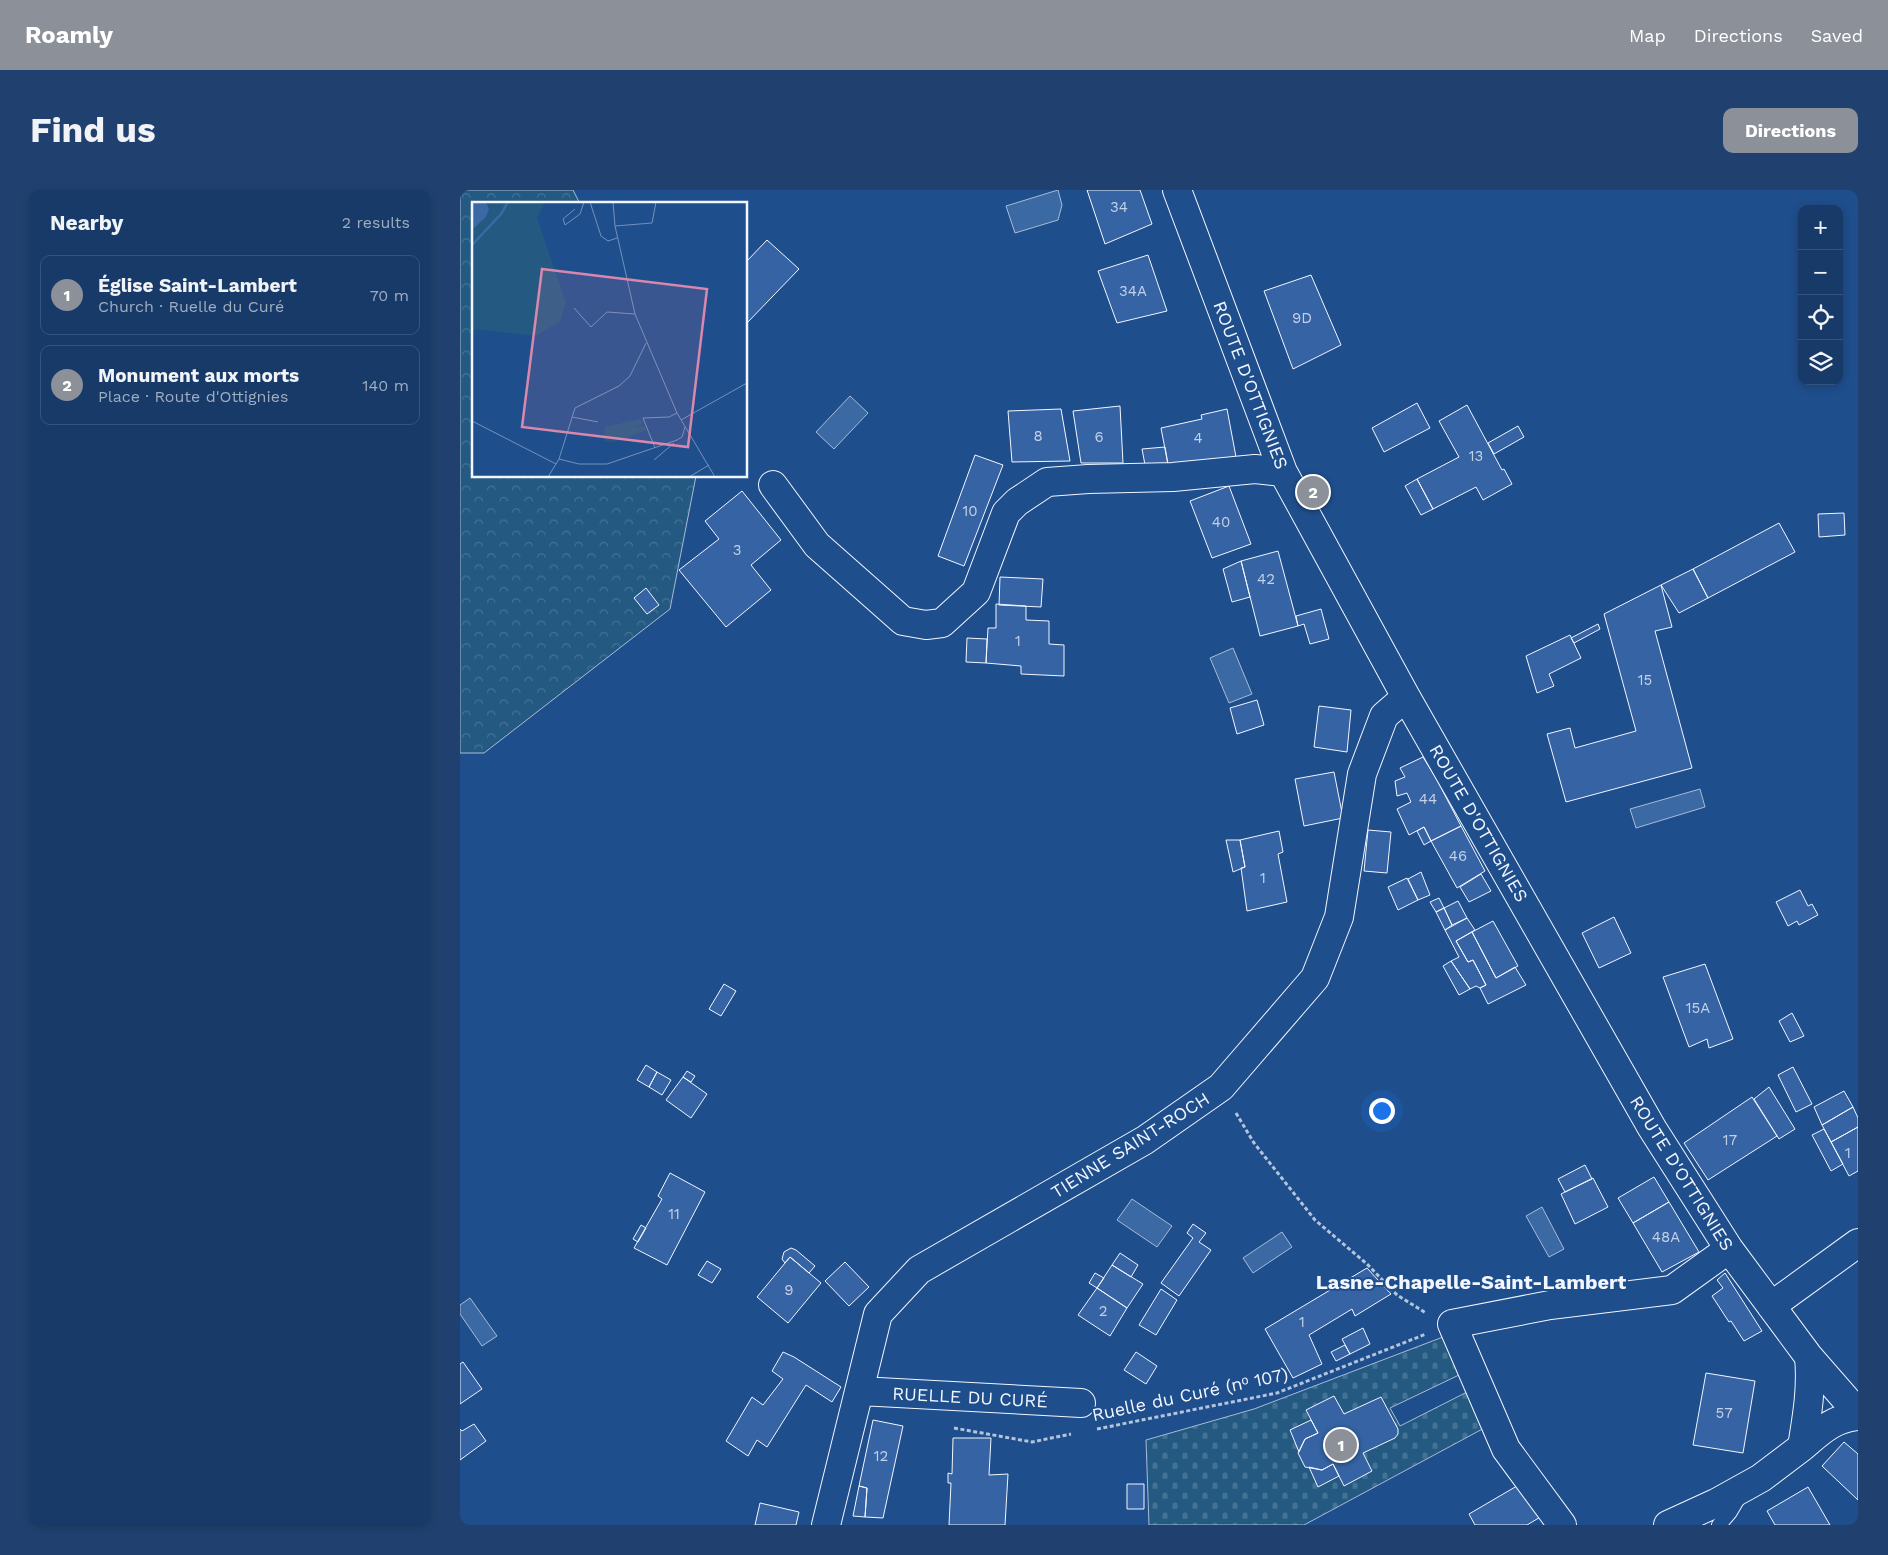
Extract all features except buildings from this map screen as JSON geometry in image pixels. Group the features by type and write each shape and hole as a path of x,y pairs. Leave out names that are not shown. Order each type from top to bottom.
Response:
{"street":[{"name":"ROUTE D'OTTIGNIES","path":"1177,190 1283,472 1406,697 1568,977 1648,1120 1728,1249 1809,1357 1858,1414"},
{"path":"773,485 817,545 903,621 926,625 942,624 976,592 1006,513 1017,502 1046,482 1088,478 1173,477 1255,469 1283,472"},
{"name":"TIENNE SAINT-ROCH","path":"826,1525 878,1314 919,1270 1145,1140 1221,1087 1314,978 1338,917 1362,774 1384,716 1406,697"},
{"path":"1771,1306 1858,1243"},
{"path":"1562,1525 1506,1449 1452,1324 1550,1305 1672,1290 1728,1249"},
{"path":"1802,1447 1810,1393 1809,1357"},
{"name":"RUELLE DU CURÉ","path":"860,1392 1081,1404"},
{"path":"1668,1525 1716,1503 1761,1478 1831,1423 1858,1414"}],"lane":[{"path":"1719,1525 1730,1512 1745,1487"}],"path":[{"path":"1221,1087 1254,1143 1316,1220 1367,1264 1397,1295 1438,1319 1452,1324"},
{"name":"Ruelle du Curé (nᵒ 107)","path":"1091,1430 1277,1393 1452,1324"},
{"name":"Ruelle du Curé (nᵒ 107)","path":"945,1426 1032,1442 1071,1434"}],"green space":[{"path":"460,190 573,190 579,202 472,202 472,478 696,478 670,609 484,753 460,753"},
{"path":"1443,1337 1459,1375 1390,1408 1400,1426 1471,1390 1488,1426 1304,1525 1149,1525 1146,1440 1254,1409"}],"shaded area":[{"path":"1058,190 1062,205 1058,220 1015,233 1006,206"},
{"path":"850,396 868,413 834,449 816,432"},
{"path":"1233,648 1252,694 1229,703 1210,658"},
{"path":"1700,789 1705,807 1636,828 1630,809"},
{"path":"1132,1199 1172,1226 1157,1247 1117,1220"},
{"path":"1542,1207 1564,1249 1549,1257 1526,1216"},
{"path":"1282,1232 1292,1247 1253,1273 1243,1258"},
{"path":"470,1298 497,1336 482,1346 460,1314 460,1305"}],"place":[{"name":"Monument aux morts","path":"1313,492"},
{"name":"Église Saint-Lambert","path":"1341,1445"}],"district":[{"name":"Lasne-Chapelle-Saint-Lambert","path":"1471,1282"}]}
